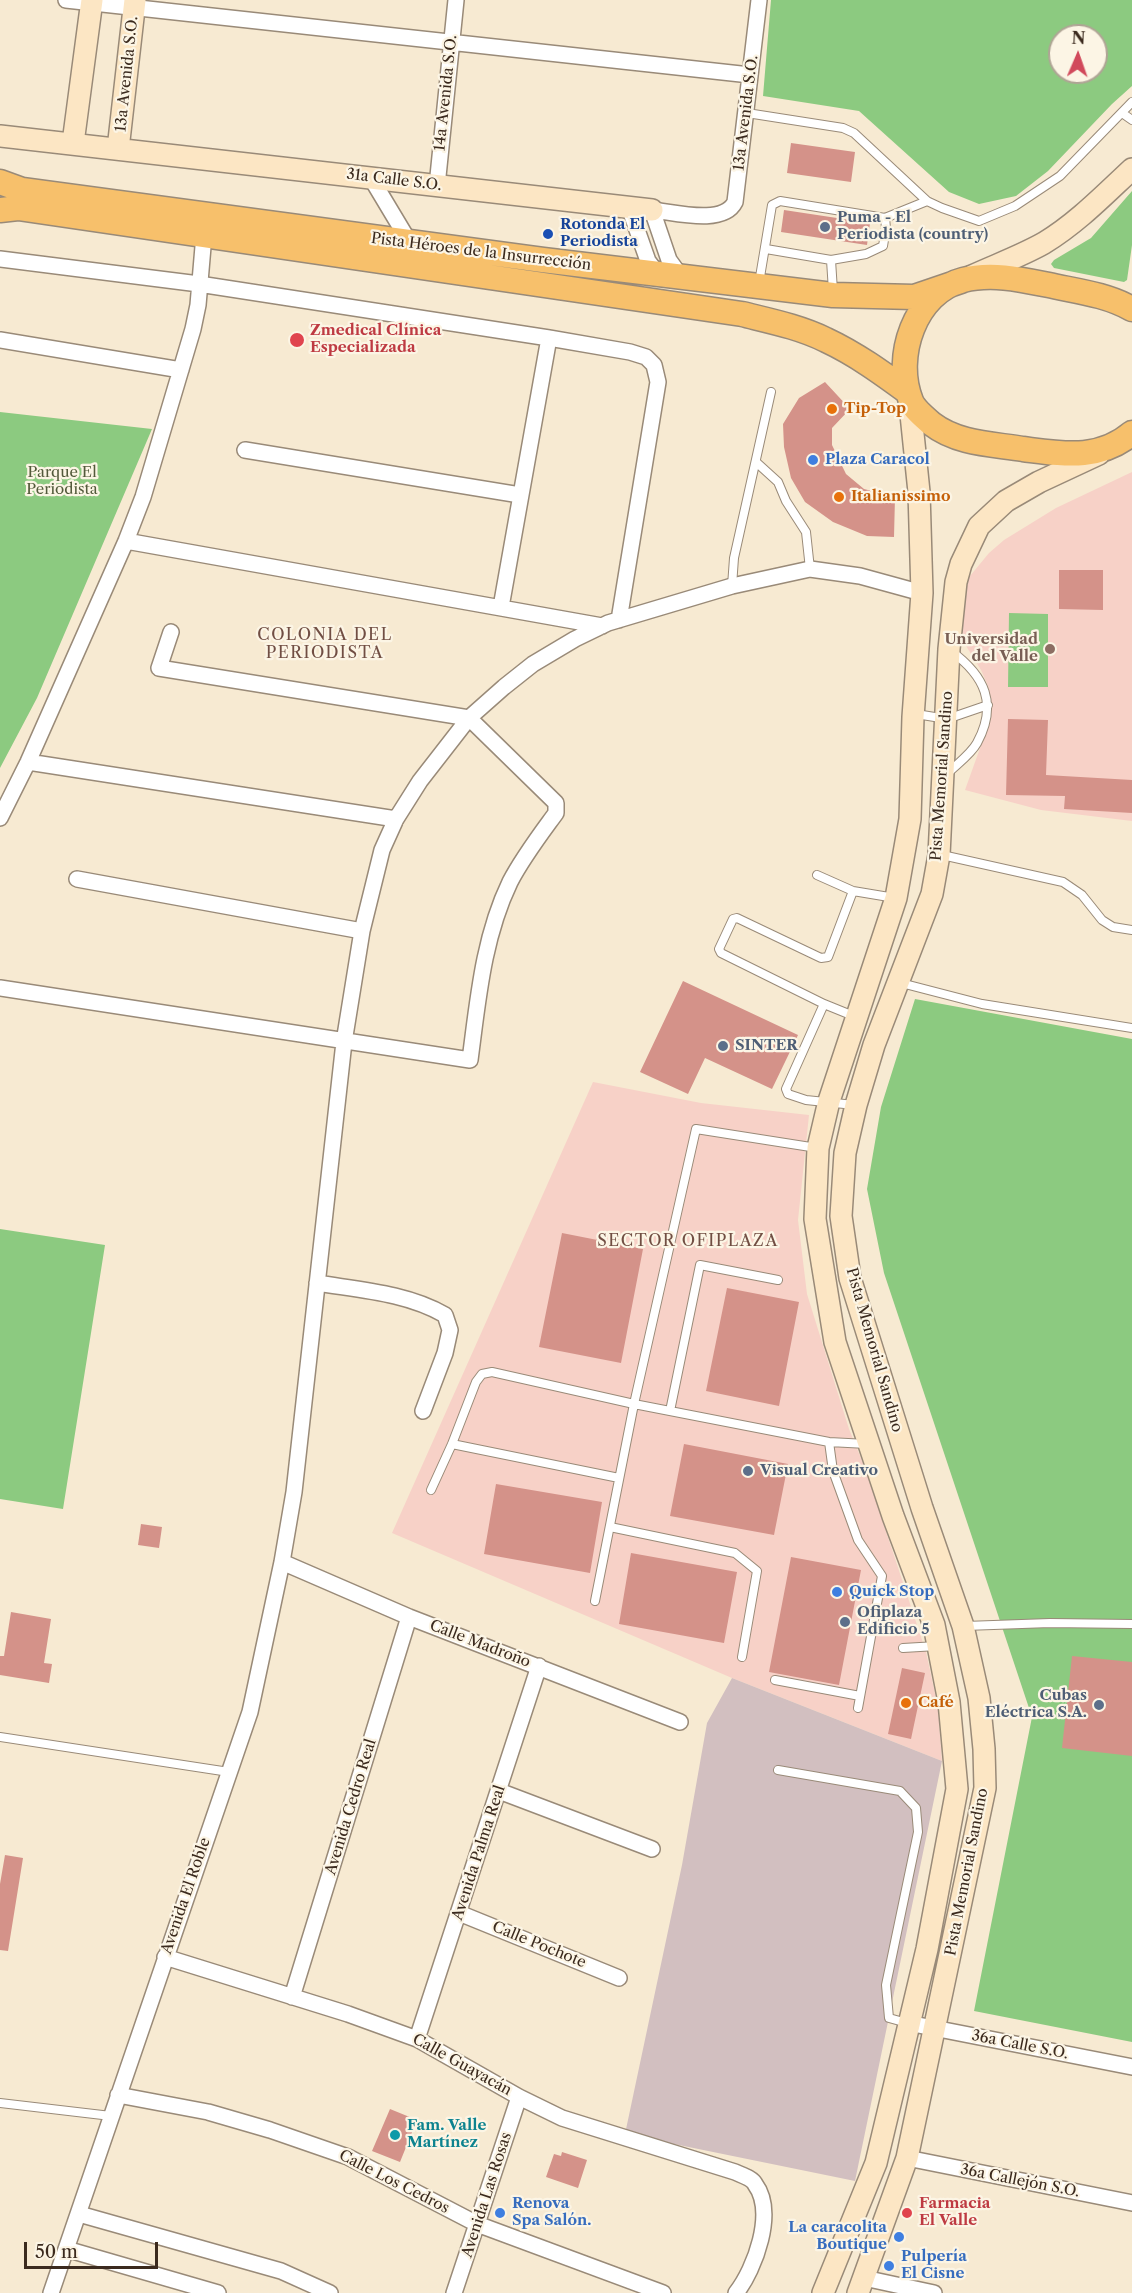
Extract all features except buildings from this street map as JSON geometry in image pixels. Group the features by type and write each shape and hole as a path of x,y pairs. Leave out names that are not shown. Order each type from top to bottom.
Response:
{"main road":[{"path":"0,136 73,143 92,2"},
{"name":"13a Avenida S.O.","path":"118,148 134,4"},
{"name":"31a Calle S.O.","path":"73,143 652,210"},
{"path":"1128,439 1092,453 1071,454 980,443 960,438 941,430 923,416 911,402 906,374 906,352 914,323 936,295 961,280 1024,253 1057,235 1132,169"},
{"name":"Pista Héroes de la Insurrección","path":"7,197 410,243 833,295 914,297 961,280"},
{"name":"Pista Héroes de la Insurrección","path":"7,197 204,235 742,314 824,339 866,362 908,392"},
{"path":"961,280 993,277 1021,280 1105,297 1132,309"},
{"name":"Pista Memorial Sandino","path":"823,2293 876,2163 927,1949 957,1789 949,1702 934,1625 893,1516 835,1342 815,1219 818,1148 829,1101 896,898 910,819 922,593 919,492 908,392"},
{"name":"Pista Memorial Sandino","path":"861,2286 907,2158 985,1788 979,1698 963,1626 922,1508 850,1278 841,1216 845,1153 856,1105 874,1045 932,894 939,855 949,649 956,582 964,556 979,526 1006,501 1128,439"},
{"path":"873,1354 871,1377 881,1409 881,1421 871,1445 885,1447 893,1453 910,1498 922,1508"}],"street":[{"path":"66,0 134,4 451,43 750,75"},
{"name":"14a Avenida S.O.","path":"437,186 456,0"},
{"name":"13a Avenida S.O.","path":"716,216 728,212 735,202 759,0"},
{"path":"371,178 410,243"},
{"path":"629,207 648,261 658,274"},
{"path":"652,210 669,260 682,278"},
{"name":"31a Calle S.O.","path":"652,210 716,216"},
{"path":"0,818 28,762 126,541 143,497 198,305 204,235"},
{"path":"0,260 199,284 549,338 630,352 646,357 657,372 658,382 619,620"},
{"path":"501,607 549,338"},
{"path":"0,340 181,370"},
{"path":"245,450 520,495"},
{"path":"126,541 602,626"},
{"path":"810,569 860,576 922,593"},
{"name":"Avenida El Roble","path":"51,2293 250,1712 282,1562 294,1492 344,1042 362,931 378,865 396,819 420,781 470,718 533,664 572,640 619,620 732,586 810,569"},
{"path":"567,620 576,628 576,634 572,640"},
{"path":"0,988 470,1060 487,948 500,905 518,867 556,813 558,806 554,800 470,718 159,668 171,632"},
{"path":"28,762 396,819"},
{"path":"77,879 362,931"},
{"path":"317,1283 393,1296 428,1305 445,1314 450,1330 445,1353 423,1411"},
{"name":"Calle Madroño","path":"282,1562 409,1617 680,1722"},
{"name":"Avenida Cedro Real","path":"292,1997 409,1617"},
{"name":"Avenida Palma Real","path":"417,2039 539,1666"},
{"path":"499,1791 652,1849"},
{"name":"Calle Pochote","path":"459,1913 619,1978"},
{"name":"Calle Guayacán","path":"165,1957 417,2039 519,2097 562,2118 735,2172 755,2182 764,2203 760,2246 744,2282 736,2293"},
{"name":"36a Calle S.O.","path":"908,2023 1132,2067"},
{"name":"Calle Los Cedros","path":"118,2095 208,2112 270,2130 348,2157 477,2224 663,2293"},
{"name":"Avenida Las Rosas","path":"454,2293 519,2097"},
{"name":"36a Callejón S.O.","path":"907,2158 1132,2203"},
{"path":"79,2214 281,2271 330,2293"},
{"path":"66,2249 218,2293"},
{"path":"861,2286 933,2293"}],"lane":[{"path":"747,112 849,130 927,201 979,220 1015,206 1060,176 1132,102"},
{"path":"1122,113 1132,120"},
{"path":"758,286 772,205 780,201 885,218 927,201"},
{"path":"766,249 831,260 866,254 883,246 885,218"},
{"path":"831,260 833,295"},
{"path":"732,586 734,558 771,392"},
{"path":"756,462 778,482 786,501 806,532 810,569"},
{"path":"942,778 976,745 987,716 988,705 984,688 974,672 964,660 949,649"},
{"path":"914,714 947,719 988,705"},
{"path":"939,855 1063,882 1082,895 1102,920 1113,927 1132,930"},
{"path":"817,875 853,891 896,898"},
{"path":"853,891 828,957 821,958 737,918 733,919 719,949 721,953 857,1018"},
{"path":"897,982 982,1004 1132,1028"},
{"path":"824,1004 786,1089 788,1094 806,1100 856,1105"},
{"path":"595,1601 634,1404 696,1129 818,1148"},
{"path":"670,1411 700,1265 778,1280"},
{"path":"431,1490 476,1382 482,1374 492,1372 634,1404 829,1442 871,1445"},
{"path":"829,1442 833,1471 858,1540 882,1576 858,1708"},
{"path":"452,1444 619,1478"},
{"path":"610,1527 735,1553 757,1571 742,1657"},
{"path":"963,1626 1050,1623 1132,1624"},
{"path":"903,1648 938,1646"},
{"path":"775,1680 860,1696"},
{"path":"0,1737 229,1772"},
{"path":"778,1770 900,1791 916,1808 918,1832 886,1985 889,2018 908,2023"},
{"path":"0,2103 111,2116"}],"shaded area":[{"name":"Universidad del Valle","path":"1132,472 1132,821 1041,810 965,790 990,713 988,686 958,633 964,589 970,576 989,553 1004,540 1056,508"},
{"path":"593,1082 701,1103 809,1115 798,1220 807,1294 849,1429 865,1468 926,1652 938,1707 942,1761 732,1678 392,1533"},
{"path":"732,1678 942,1761 855,2181 625,2134 682,1865 707,1723"}],"green space":[{"path":"771,0 1132,0 1132,86 1048,171 1016,196 979,204 949,192 859,111 763,96"},
{"path":"1132,191 1132,245 1127,280 1124,282 1054,268 1051,264 1054,260 1091,238"},
{"name":"Parque El Periodista","path":"0,412 152,429 37,698 0,768"},
{"path":"1009,613 1048,614 1048,687 1008,687"},
{"path":"915,999 1132,1039 1132,2042 974,2011 1032,1717 884,1273 867,1189 881,1107"},
{"path":"0,1229 105,1245 63,1509 0,1499"}],"place":[{"name":"Puma - El Periodista (country)","path":"825,227"},
{"name":"Rotonda El Periodista","path":"548,234"},
{"name":"Zmedical Clínica Especializada","path":"297,340"},
{"name":"Tip-Top","path":"832,409"},
{"name":"Plaza Caracol","path":"813,460"},
{"name":"Italianissimo","path":"839,497"},
{"name":"Universidad del Valle","path":"1050,649"},
{"name":"SINTER","path":"723,1046"},
{"name":"Visual Creativo","path":"748,1471"},
{"name":"Quick Stop","path":"837,1592"},
{"name":"Ofiplaza Edificio 5","path":"845,1622"},
{"name":"Café","path":"906,1703"},
{"name":"Cubas Eléctrica S.A.","path":"1099,1705"},
{"name":"Fam. Valle Martínez","path":"395,2135"},
{"name":"Renova Spa Salón.","path":"500,2213"},
{"name":"Farmacia El Valle","path":"907,2213"},
{"name":"La caracolita Boutique","path":"899,2237"},
{"name":"Pulpería El Cisne","path":"889,2266"}],"district":[{"name":"COLONIA DEL PERIODISTA","path":"325,644"},
{"name":"SECTOR OFIPLAZA","path":"688,1241"}]}
